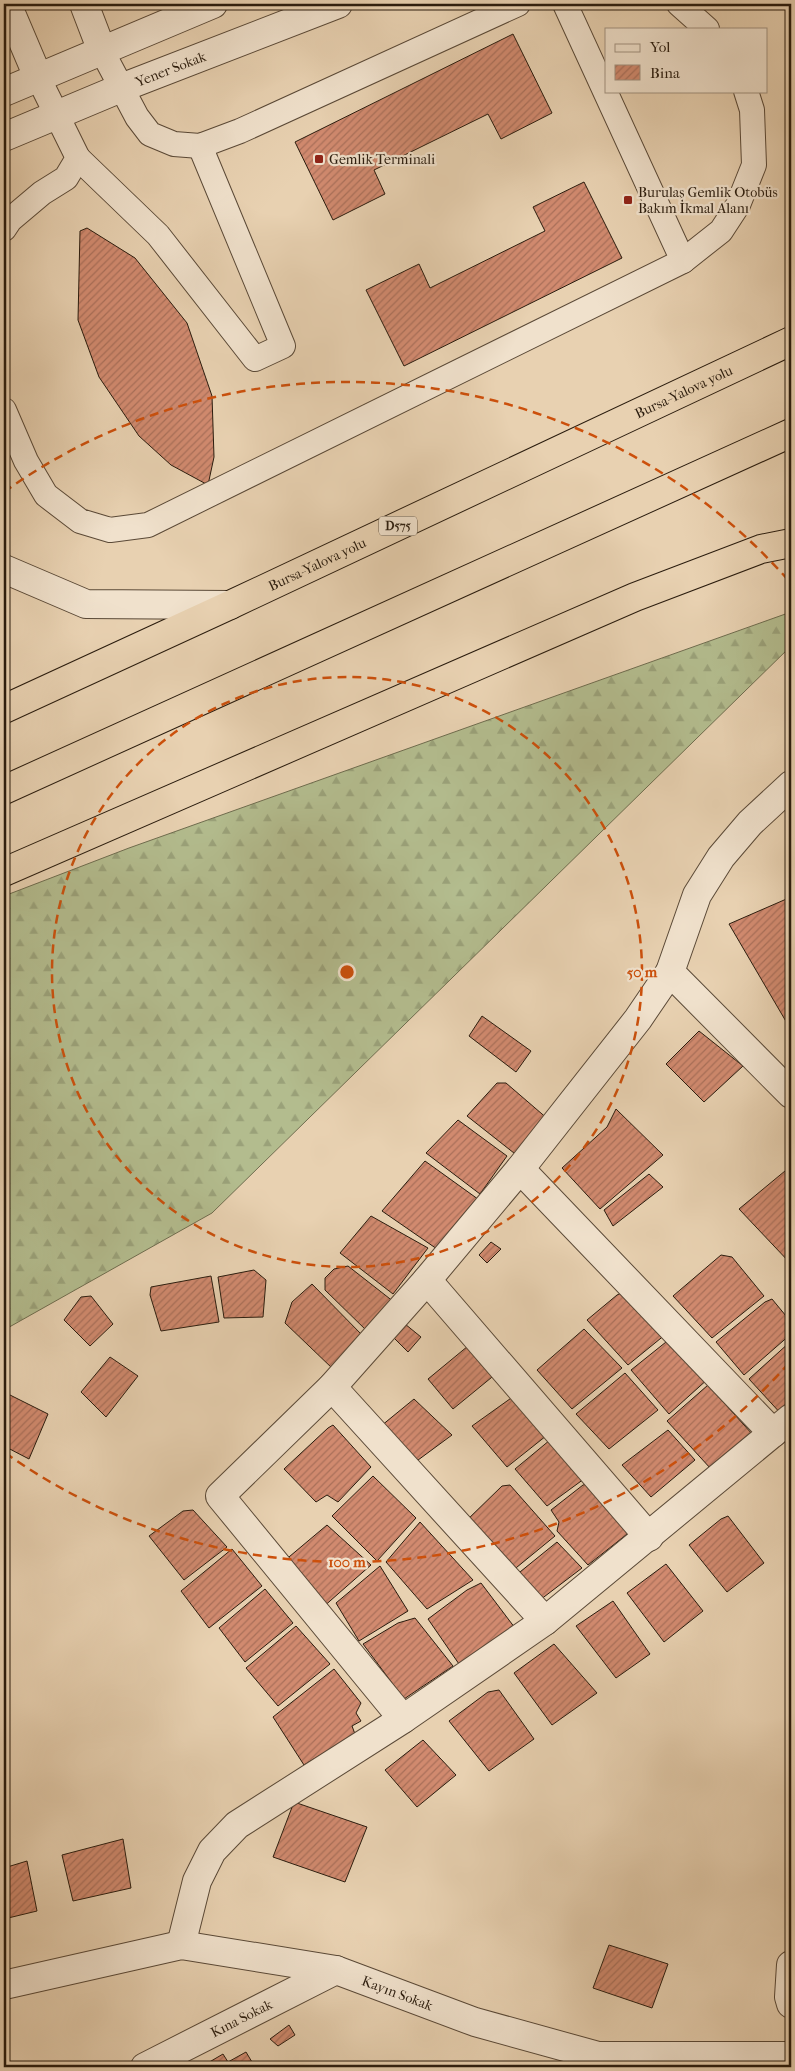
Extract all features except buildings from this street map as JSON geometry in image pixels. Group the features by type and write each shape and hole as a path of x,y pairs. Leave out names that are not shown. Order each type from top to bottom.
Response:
{"highway":[{"name":"Bursa-Yalova yolu","path":"4,709 230,605 791,341"},
{"path":"4,790 791,432"},
{"path":"4,872 635,597 761,549 791,543"}],"street":[{"path":"7,4 34,66"},
{"path":"84,4 98,40"},
{"path":"4,92 34,66 98,40 213,4"},
{"name":"Yener Sokak","path":"4,137 121,88 338,4"},
{"path":"4,569 86,604 230,605"},
{"path":"403,1719 220,1496 332,1386 427,1280 520,1169 638,1019 670,972 697,895 721,857 750,823 791,784"},
{"path":"670,972 791,1094"},
{"path":"181,1945 197,1881 212,1851 237,1826 403,1719 545,1621 782,1426 520,1169"},
{"path":"427,1280 649,1537"},
{"path":"332,1386 545,1621"},
{"name":"Kayın Sokak","path":"4,1986 181,1945 336,1970 475,2022 598,2056 736,2062 791,2056"},
{"path":"791,1965 791,2004"},
{"name":"Kına Sokak","path":"145,2067 336,1970"}],"lane":[{"path":"98,40 137,117 150,134 174,144 200,146 240,131 518,4"},
{"path":"565,4 605,91"},
{"path":"679,4 707,28"},
{"path":"34,66 78,158 158,234 255,359 283,346 200,146"},
{"path":"605,92 683,261"},
{"path":"4,410 26,461 46,495 80,521 110,530 148,525 683,261 721,231 738,205 754,165 752,110 746,92"},
{"path":"4,229 10,220 42,193 66,178 78,158"}],"green space":[{"path":"791,612 791,646 212,1213 4,1330 4,896 129,848"}],"pier":[{"path":"4,4 135,4 139,12 11,64 4,47"}],"place":[{"name":"Gemlik Terminali","path":"319,159"},
{"name":"Burulaş Gemlik Otobüs Bakım İkmal Alanı","path":"628,200"}]}
